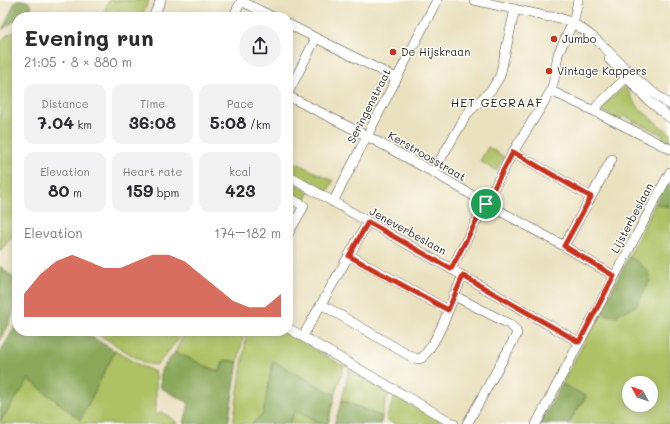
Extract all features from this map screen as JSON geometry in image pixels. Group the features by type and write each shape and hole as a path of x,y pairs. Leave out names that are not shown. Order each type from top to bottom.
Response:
{"street":[{"path":"155,12 161,0"},
{"path":"235,12 241,0 264,12"},
{"name":"Seringenstraat","path":"333,202 437,0"},
{"path":"474,0 549,17 553,20 572,24 580,34 628,75 670,105"},
{"path":"451,269 513,152 550,91 554,80 558,54 572,24 578,0"},
{"path":"433,172 467,114 492,88 500,76 515,9"},
{"path":"293,26 396,78"},
{"path":"293,85 316,38"},
{"path":"594,111 628,75"},
{"path":"628,75 648,100 670,118"},
{"path":"550,91 670,149"},
{"name":"Kerstroosstraat","path":"293,98 433,172 486,204 564,246 614,276"},
{"path":"513,152 591,197"},
{"path":"564,246 612,158"},
{"name":"Lijsterbeslaan","path":"536,424 670,172"},
{"name":"Jeneverbeslaan","path":"293,179 579,342"},
{"path":"293,200 304,206 293,225"},
{"path":"302,336 368,222"},
{"path":"349,256 448,310"},
{"path":"321,304 410,356 422,358 445,320 453,295 463,276"},
{"path":"453,295 515,329 517,334 467,424"},
{"path":"293,331 454,424"}],"green space":[{"path":"16,0 28,1 33,11 12,12 12,23 2,30"},
{"path":"109,0 149,0 143,12 104,12"},
{"path":"12,33 12,237 0,251 0,42 7,35"},
{"path":"624,87 640,108 652,120 670,133 668,143 661,140 663,135 624,116 618,120 602,111 603,106"},
{"path":"488,147 504,157 496,171 480,161"},
{"path":"293,161 333,181 326,195 293,176"},
{"path":"670,176 670,207 655,204"},
{"path":"293,183 310,192 304,203 297,199 296,195 293,194"},
{"path":"655,204 670,207 670,424 568,424 586,397 562,384 601,311 618,315 621,312 634,307 642,296 635,261 629,256"},
{"path":"629,256 645,268 648,272 650,280 637,305 631,309 621,312 615,317 607,315 601,311"},
{"path":"0,266 12,277 12,315 0,341"},
{"path":"12,332 12,336 90,336 115,351 80,420 29,379 0,422 0,353"},
{"path":"101,336 180,336 157,365 145,363"},
{"path":"183,336 243,336 238,362 224,360 219,372 175,352"},
{"path":"246,336 290,336 344,366 335,395 273,361 263,415 251,424 233,424"},
{"path":"115,351 139,365 155,372 156,417 161,411 179,424 0,424 29,379 80,420"},
{"path":"175,352 219,372 221,371 224,360 238,362 228,424 184,424 189,403 161,388 162,368"},
{"path":"273,361 335,395 328,424 322,424 296,411 289,424 251,424 263,414"},
{"path":"349,369 390,393 385,403 382,417 342,400"},
{"path":"562,384 586,396 568,424 540,424"},
{"path":"395,396 445,424 395,424 386,419"},
{"path":"342,400 382,417 381,424 334,424"},
{"path":"296,411 322,424 289,424"}],"place":[{"name":"Jumbo","path":"554,39"},
{"name":"De Hijskraan","path":"393,52"},
{"name":"Vintage Kappers","path":"549,71"}],"district":[{"name":"HET GEGRAAF","path":"497,103"}],"route":[{"path":"513,152 591,197 564,246 614,276 579,342 463,276 453,295 448,310 349,256 368,222 451,269 486,204 513,152"}]}
